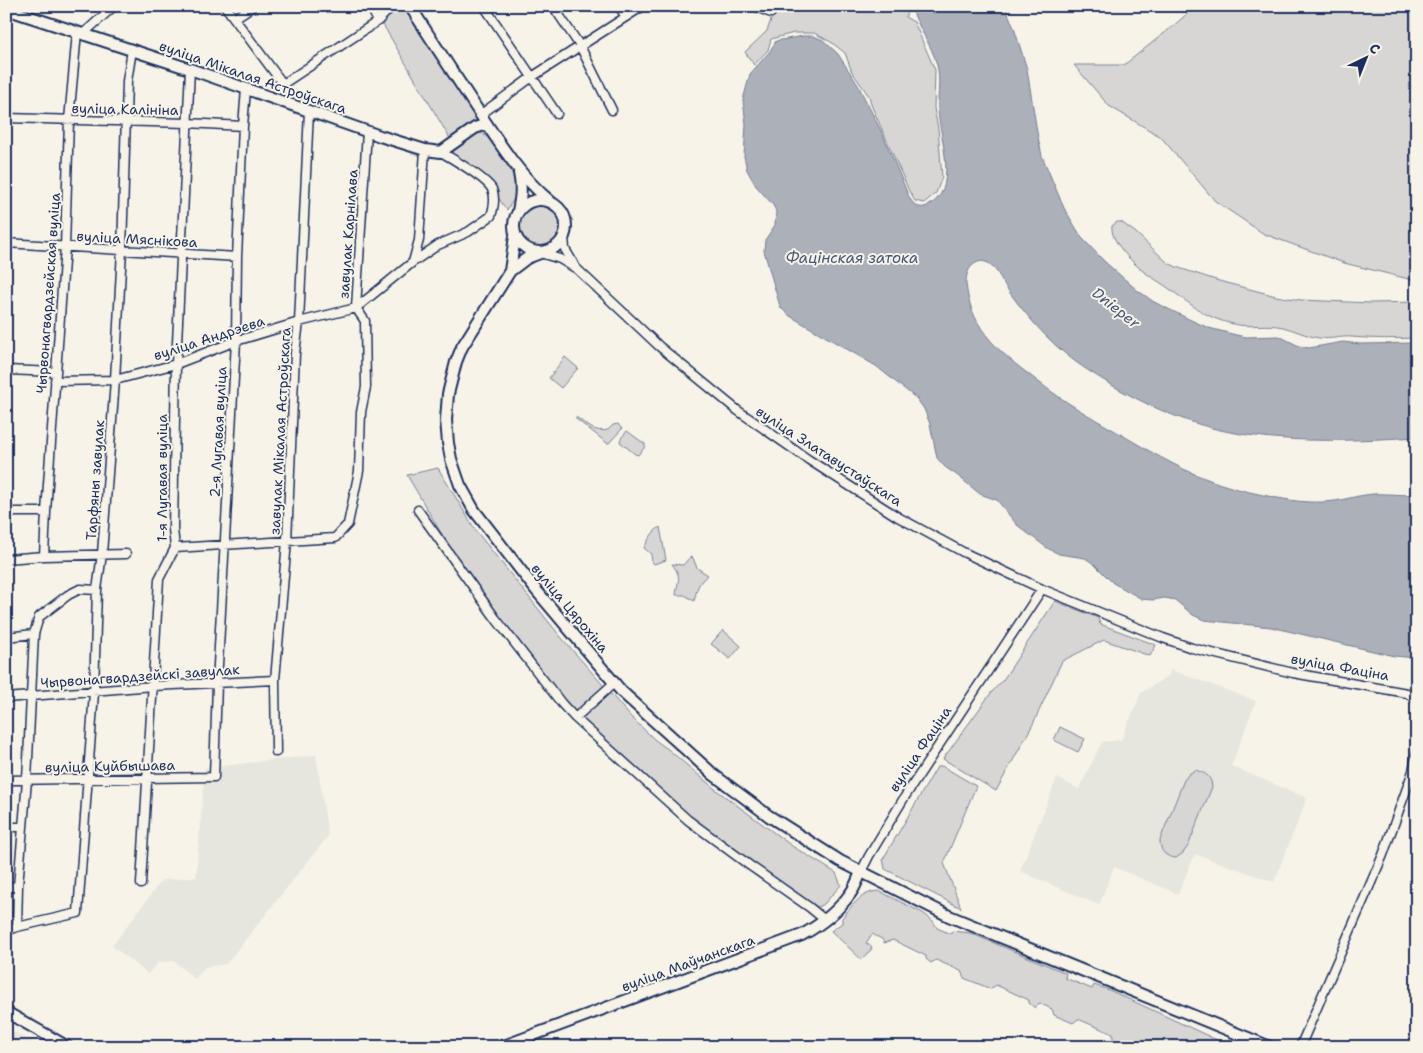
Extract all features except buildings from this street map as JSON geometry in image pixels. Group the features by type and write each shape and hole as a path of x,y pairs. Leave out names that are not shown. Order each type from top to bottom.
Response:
{"main road":[{"path":"410,6 480,115 518,169 536,189 562,212 565,228 564,236 556,244 540,253 526,248 515,236 514,220 518,211 522,185 518,169"},
{"name":"вуліца Мікалая Астроўскага","path":"6,9 190,68 367,131 425,150 441,152"},
{"path":"441,152 475,128 487,124"},
{"path":"518,211 525,204 535,201 551,202"},
{"name":"вуліца Цярохіна","path":"515,236 515,249 510,271 462,347 448,394 446,420 451,459 467,499 485,526 614,683 656,724 714,775 746,800 861,872"},
{"name":"вуліца Цярохіна","path":"510,271 527,258 540,253"},
{"path":"861,872 949,916 1270,1047"},
{"name":"вуліца Маўчанскага","path":"500,1047 802,935 825,920 851,893 861,872"},
{"path":"6,1012 68,1047"}],"street":[{"path":"80,33 114,6"},
{"path":"225,6 283,84"},
{"path":"235,18 253,6"},
{"path":"370,6 378,21"},
{"path":"276,100 283,84 378,21 392,6"},
{"path":"484,6 557,114"},
{"path":"553,6 580,46 612,110"},
{"path":"619,6 626,17"},
{"path":"480,115 532,77 643,6"},
{"path":"754,6 771,13"},
{"name":"Чырвонагвардзейская вуліца","path":"44,556 65,247 69,120 80,33"},
{"name":"Тарфяны завулак","path":"16,927 78,912 94,692 97,590 102,554 115,380 122,250 127,81 132,50"},
{"name":"1-я Лугавая вуліца","path":"141,884 159,579 175,548 172,529 176,364 190,68"},
{"name":"2-я Лугавая вуліца","path":"214,776 216,683 236,341 237,257 246,89"},
{"name":"завулак Мікалая Астроўскага","path":"276,752 275,680 287,541 308,111"},
{"name":"вуліца Калініна","path":"6,118 243,126"},
{"name":"завулак Карнілава","path":"287,541 335,538 348,524 359,470 361,412 366,387 365,321 356,308 367,131"},
{"path":"413,262 419,240 425,150"},
{"name":"вуліца Андрэева","path":"55,380 115,380 176,364 236,341 299,322 356,308 413,262 438,245 468,232 491,216 495,202 491,187 471,171 441,152"},
{"path":"564,236 565,249 577,269"},
{"name":"вуліца Мяснікова","path":"6,244 237,257"},
{"path":"540,253 560,259 577,269"},
{"name":"вуліца Златавустаўскага","path":"577,269 669,355 737,410 809,460 898,517 963,552 1042,590"},
{"path":"6,370 56,372"},
{"path":"418,510 496,619 575,718 688,820 809,906 825,920"},
{"path":"6,512 46,512"},
{"path":"175,548 287,541"},
{"path":"6,559 126,554"},
{"path":"6,931 16,927 27,780 34,634 39,617 68,595 80,589 97,590"},
{"name":"вуліца Фаціна","path":"861,872 904,798 1042,590 1192,648 1293,673 1407,693 1417,700"},
{"path":"6,637 34,634"},
{"name":"Чырвонагвардзейскі завулак","path":"6,698 153,686 275,680"},
{"path":"575,718 614,683"},
{"path":"1300,1047 1383,855 1414,772 1417,752"},
{"name":"вуліца Куйбышава","path":"6,780 214,776"},
{"path":"6,828 22,827"},
{"path":"6,886 18,886"}],"shaded area":[{"path":"372,6 403,6 479,121 452,142"},
{"path":"776,6 908,6 909,9 905,17 914,22 935,70 934,108 938,128 942,177 936,193 924,203 915,201 910,193 872,107 869,96 852,72 845,53 831,42 814,33 794,33 771,39 768,50 754,65 745,52 767,31"},
{"path":"1196,6 1417,6 1417,281 1344,263 1264,234 1215,201 1161,137 1109,106 1074,65 1124,65"},
{"path":"480,132 497,148 516,182 516,194 507,210 493,191 450,153 453,148"},
{"path":"536,206 544,206 551,209 557,215 560,226 557,237 551,243 544,246 536,246 529,243 523,237 520,230 520,222 523,215 529,209"},
{"path":"1117,222 1121,222 1135,232 1168,263 1219,281 1276,296 1301,300 1371,303 1417,302 1417,338 1323,338 1310,336 1283,327 1239,325 1207,315 1146,274 1133,262 1114,238 1112,226"},
{"path":"565,357 578,368 561,388 549,378"},
{"path":"576,417 595,429 608,430 613,425 618,424 622,429 607,443 576,419"},
{"path":"627,431 645,444 645,447 638,455 620,442"},
{"path":"438,468 476,531 560,636 630,716 655,740 715,789 792,846 836,873 841,885 824,904 817,907 714,838 568,706 486,600 444,538 407,475"},
{"path":"660,527 666,560 654,564 651,554 644,548 653,533"},
{"path":"690,557 693,558 697,568 708,575 700,584 694,601 685,595 676,595 679,580 672,564 683,565"},
{"path":"1055,601 1098,618 1100,624 1156,645 1150,656 1104,640 1062,661 1033,724 996,791 943,759 991,693 1003,680"},
{"path":"723,630 741,646 730,659 711,644"},
{"path":"1171,670 1256,701 1231,766 1307,798 1274,882 1195,854 1178,894 1114,867 1099,905 1020,871 1057,778 1079,789 1102,742 1121,740 1141,693 1168,676"},
{"path":"1060,727 1085,739 1078,752 1054,740"},
{"path":"316,755 328,836 226,964 205,967 195,979 174,961 158,962 148,974 112,946 162,880 196,877 205,768"},
{"path":"942,766 976,786 944,863 961,908 885,869 883,859 937,767"},
{"path":"1195,770 1207,775 1212,787 1188,846 1176,858 1164,853 1160,840 1184,780"},
{"path":"879,891 923,913 933,921 937,928 951,934 952,931 970,933 1066,973 1065,978 1092,989 1094,985 1109,990 1232,1047 1133,1047 1113,1039 1113,1034 1078,1019 1073,1023 1054,1015 1052,1009 1039,1003 1035,1008 1029,1003 1029,1000 996,985 991,989 964,978 961,971 936,960 931,963 926,959 926,956 893,940 884,943 882,939 872,934 866,943 872,947 871,950 861,959 831,931 842,923 842,918 858,900 867,894"},
{"path":"6,1028 41,1047 6,1047"}],"water":[{"name":"Фацінская затока","path":"911,6 1005,6 1027,69 1042,156 1064,208 1082,238 1105,262 1154,302 1209,328 1246,337 1279,336 1299,346 1309,348 1343,342 1360,344 1417,343 1417,437 1368,440 1269,438 1220,430 1185,420 1120,390 1066,355 1036,326 991,265 981,261 978,262 970,268 966,277 969,301 982,330 1014,363 1068,403 1184,469 1235,488 1300,501 1329,502 1374,494 1417,494 1417,658 1394,656 1271,627 1204,620 1193,615 1175,600 1165,598 1142,599 1113,583 1094,564 1085,558 1059,554 1047,548 1017,525 997,500 980,494 945,467 937,458 930,424 924,409 917,399 876,366 790,316 781,308 764,251 765,240 775,225 776,211 756,186 747,170 744,156 746,124 743,100 750,74 776,41 803,36 813,36 823,40 838,54 858,85 883,135 909,197 918,207 927,206 937,199 943,189 946,177 946,163 938,111 939,76 937,65"}],"water label":[{"name":"Dnieper","path":"1116,308"}]}
